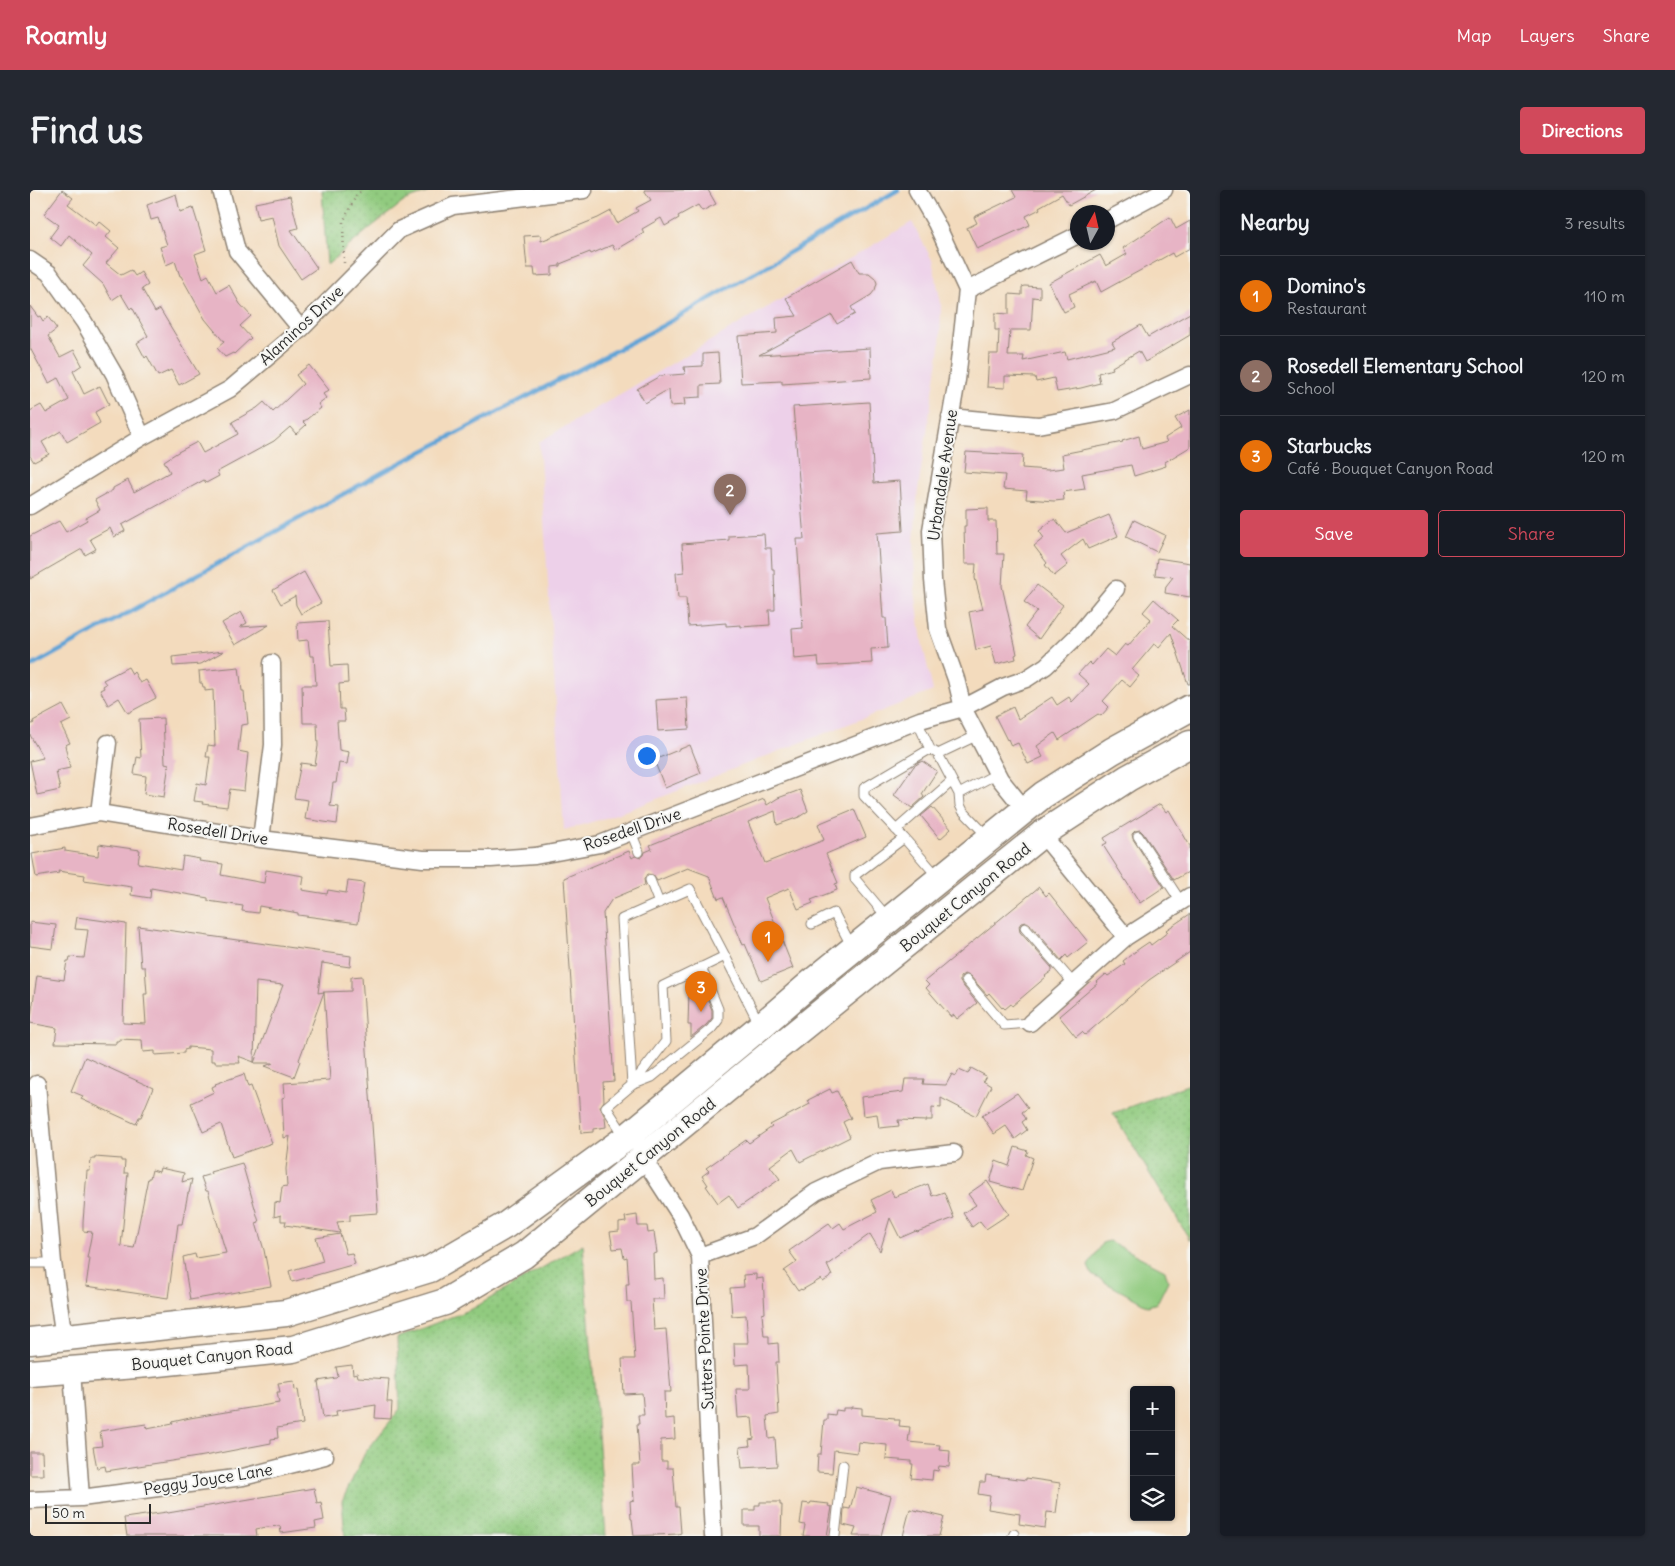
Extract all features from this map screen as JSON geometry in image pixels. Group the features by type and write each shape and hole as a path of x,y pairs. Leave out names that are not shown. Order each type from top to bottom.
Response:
{"main road":[{"name":"Bouquet Canyon Road","path":"30,1341 286,1313 430,1268 506,1225 626,1138 811,983 1043,795 1112,750 1190,708"},
{"name":"Bouquet Canyon Road","path":"30,1373 149,1364 294,1349 445,1302 524,1256 1042,834 1128,778 1190,744"},
{"path":"1024,810 1042,834"},
{"path":"707,1106 727,1074 832,985 828,980 811,983"},
{"path":"626,1138 642,1158"},
{"path":"64,1338 72,1371"}],"street":[{"path":"221,190 237,251 301,329"},
{"name":"Alaminos Drive","path":"30,506 142,437 230,389 301,329 399,230 453,206 584,190"},
{"path":"1115,216 1164,190"},
{"path":"921,196 936,223 967,290 1070,239"},
{"path":"30,260 49,273 84,322 114,374 142,437"},
{"name":"Urbandale Avenue","path":"967,290 957,380 930,530 938,629 956,679 963,708 998,773 1024,810"},
{"path":"950,417 1038,425 1114,411 1190,374"},
{"name":"Rosedell Drive","path":"30,826 99,813 261,839 423,858 491,859 535,856 600,844 917,721 963,708 1003,687 1026,679 1046,666 1078,635 1116,589"},
{"path":"261,839 273,745 272,663"},
{"path":"99,813 108,743"},
{"path":"1042,834 1126,937"},
{"path":"1030,1023 1126,937 1186,899"},
{"path":"34,1084 64,1338"},
{"path":"700,1256 755,1236 816,1192 880,1162 954,1153"},
{"name":"Sutters Pointe Drive","path":"642,1158 680,1215 700,1256 713,1536"},
{"path":"72,1371 81,1498"},
{"name":"Peggy Joyce Lane","path":"30,1500 81,1498 243,1477 325,1456"}],"lane":[{"path":"917,721 959,794 960,805 963,811 990,839"},
{"path":"940,879 864,796 864,788 934,752 978,735"},
{"path":"959,794 998,773"},
{"path":"896,830 952,781"},
{"path":"631,832 639,852"},
{"path":"1138,836 1186,899"},
{"path":"889,919 855,879 854,875 904,838"},
{"path":"650,880 659,903"},
{"path":"632,1085 622,918 690,889 761,1026"},
{"path":"812,924 834,914 854,949"},
{"path":"1025,928 1074,984"},
{"path":"626,1138 606,1107 632,1085 666,1041 663,986 724,956"},
{"path":"632,1085 652,1077 711,1029 718,1020 718,1010 701,967"},
{"path":"966,980 1004,1025 1030,1023"},
{"path":"30,1263 54,1263"},
{"path":"835,1536 843,1465"}],"path":[{"path":"345,285 343,222 357,194 363,190"}],"shaded area":[{"path":"912,222 932,260 941,303 940,346 918,490 914,541 915,591 922,642 933,691 644,804 564,830 539,442"}],"green space":[{"path":"322,190 435,190 406,200 327,265"},
{"path":"1190,1084 1190,1240 1113,1113"},
{"path":"1109,1241 1165,1270 1168,1281 1157,1303 1148,1306 1092,1275 1088,1266 1102,1243"},
{"path":"583,1244 606,1536 345,1536 342,1501 365,1453 400,1409 397,1338 472,1309"}],"building":[{"path":"62,190 73,198 68,204 96,225 99,221 111,231 106,237 119,248 106,263 121,275 131,270 135,276 141,272 148,285 142,289 155,312 160,309 199,374 179,385 171,370 158,376 137,343 148,336 132,307 130,309 121,294 112,300 103,284 83,266 92,255 69,235 61,246 50,237 59,225 44,214"},
{"path":"644,190 708,190 716,204 702,211 698,205 665,226 661,218 642,229 644,233 615,250 612,245 560,264 560,266 552,267 552,275 535,276 534,268 527,268 524,236 541,235 541,241 611,211 617,223 638,211 636,208 651,200"},
{"path":"1012,190 1096,190 1069,205 1062,194 1026,216 1030,225 977,249 967,228 977,223 974,217 1016,197"},
{"path":"176,194 180,212 193,208 206,250 195,254 203,278 208,275 217,292 229,285 240,304 251,316 240,326 251,338 234,354 225,357 217,348 224,342 205,319 180,276 175,261 166,265 160,247 167,245 158,218 151,220 147,205"},
{"path":"290,196 298,228 291,230 317,268 301,279 279,246 272,216 258,219 255,203"},
{"path":"1170,217 1176,229 1190,221 1190,248 1174,257 1172,253 1101,292 1096,281 1069,294 1074,307 1064,312 1049,283 1100,255 1106,266 1127,254 1123,248"},
{"path":"852,260 859,273 869,273 875,278 877,283 871,295 851,307 855,314 837,324 832,315 759,355 870,348 871,378 782,384 782,381 741,383 738,336 777,333 776,318 797,316 786,298"},
{"path":"1022,287 1040,287 1040,298 1033,297 1031,330 1010,330 1008,356 1024,356 1023,361 1065,352 1067,359 1115,347 1112,342 1141,325 1148,337 1190,313 1190,335 1145,362 1139,351 1112,367 1113,369 1098,373 1100,383 1081,388 1057,392 1054,378 1036,382 1035,377 1005,376 1005,388 987,387 989,354 998,354 999,330 995,330 995,313 1009,314 1009,294 1022,295"},
{"path":"30,306 43,321 48,317 57,329 48,336 60,357 74,350 82,365 73,371 84,394 100,386 109,404 95,412 100,423 67,442 61,431 42,442 49,454 34,462 30,456 30,411 41,405 46,413 69,400 58,378 49,383 30,348"},
{"path":"718,353 720,384 701,385 701,397 684,398 685,405 670,406 669,389 645,403 637,389 660,376 685,374 684,367 703,366 703,354"},
{"path":"309,365 329,390 323,394 326,398 318,404 321,408 303,422 306,425 296,434 290,427 274,441 217,472 219,476 206,483 204,480 122,525 125,531 114,537 110,528 90,539 96,549 85,555 82,549 30,579 30,536 59,521 66,532 100,510 95,500 113,490 113,488 128,480 134,492 170,472 164,461 178,452 197,442 203,453 238,434 232,422 264,402 273,412 303,384 296,375"},
{"path":"869,402 874,483 900,481 903,531 877,533 883,618 886,618 888,648 871,649 872,663 819,666 818,657 794,659 792,629 803,628 797,539 804,539 793,407"},
{"path":"1190,410 1190,447 1165,462 1166,466 1134,476 1131,465 1082,474 1085,489 1063,492 1064,500 1026,499 1027,491 1003,489 1005,475 964,472 966,452 1023,455 1022,468 1048,470 1064,468 1062,454 1123,442 1139,436 1142,449 1167,442 1165,438 1181,428 1175,418"},
{"path":"988,508 988,521 996,521 997,554 1004,554 1002,586 1017,654 1015,655 1016,659 996,664 991,646 976,650 969,612 983,609 975,578 976,564 965,564 964,526 966,526 966,509"},
{"path":"1109,515 1118,536 1088,549 1083,539 1061,556 1068,565 1054,576 1034,546 1044,538 1039,531 1055,519 1066,533"},
{"path":"1134,520 1165,535 1157,552 1126,537"},
{"path":"764,534 765,548 771,548 772,569 774,569 775,610 769,610 770,625 741,627 741,625 726,626 726,623 688,626 686,598 678,598 676,573 684,572 682,544 729,540 729,536"},
{"path":"1157,558 1190,563 1190,597 1165,593 1166,586 1173,577 1155,575"},
{"path":"304,572 321,603 301,614 296,605 295,596 281,604 273,590"},
{"path":"1037,585 1063,605 1039,639 1025,627 1037,611 1024,602"},
{"path":"1154,599 1178,620 1172,626 1190,642 1190,684 1188,684 1171,633 1159,647 1154,644 1132,670 1139,676 1130,687 1122,680 1103,701 1109,707 1101,716 1098,714 1059,740 1055,733 1037,746 1043,757 1028,764 1018,743 1011,746 995,716 1013,707 1018,719 1052,697 1057,705 1069,697 1072,702 1089,684 1078,674 1089,662 1092,665 1106,649 1115,656 1125,644 1128,646 1151,619 1143,612"},
{"path":"241,612 247,623 240,627 269,625 235,645 222,623"},
{"path":"328,621 331,666 347,665 348,683 339,684 340,709 344,709 345,721 337,721 339,750 349,752 347,764 339,763 336,783 333,783 330,806 339,807 337,824 305,819 308,800 294,798 301,763 315,765 318,746 317,723 303,723 302,685 316,685 314,656 310,656 308,640 298,641 297,623"},
{"path":"224,651 201,664 173,666 172,657"},
{"path":"128,667 132,674 134,672 140,683 146,680 156,698 128,713 119,698 108,705 100,690 106,684 103,680"},
{"path":"239,667 248,724 241,725 238,751 248,753 244,791 230,789 227,807 202,804 203,802 194,801 197,783 206,785 210,757 206,757 208,745 215,746 213,690 205,691 205,687 200,683 199,671"},
{"path":"687,698 689,729 658,731 656,700"},
{"path":"63,705 71,720 61,725 70,743 65,745 70,768 56,771 60,790 37,795 30,761 43,758 30,735 30,725 34,723 33,721"},
{"path":"163,718 165,763 169,764 164,797 144,794 146,776 134,774 137,757 141,758 139,719"},
{"path":"690,745 701,773 665,788 654,760"},
{"path":"922,761 937,771 922,794 924,797 912,808 894,795 914,766"},
{"path":"800,790 808,811 799,817 777,825 775,811 748,822 765,863 824,840 818,824 854,809 866,837 826,854 838,883 835,884 837,890 811,900 813,903 798,909 789,888 765,898 793,968 761,981 745,944 743,945 723,897 718,899 709,876 688,868 657,881 653,875 647,874 644,879 645,885 612,899 603,913 614,1081 603,1082 604,1101 600,1107 605,1117 606,1127 593,1129 593,1132 581,1133 564,878 629,851 632,858 635,856 641,858 645,852 652,849 650,845 764,799 767,805 778,798"},
{"path":"1160,804 1166,812 1169,810 1190,846 1190,871 1174,880 1143,833 1140,830 1135,831 1132,834 1133,839 1164,887 1140,903 1103,845 1107,843 1104,838"},
{"path":"932,807 951,829 940,839 921,816"},
{"path":"99,844 140,850 138,863 181,870 183,856 200,859 199,861 223,864 221,875 264,883 266,870 304,876 302,890 327,894 328,890 346,893 348,881 364,883 358,923 298,915 298,913 259,906 258,913 242,911 243,906 208,901 208,898 151,888 150,898 131,895 132,887 84,880 85,875 58,871 59,873 36,877 32,854 65,848 65,851 98,856"},
{"path":"1039,887 1046,896 1049,893 1088,942 1068,958 1066,955 1061,960 1030,924 1027,922 1021,923 1019,926 1020,932 1052,968 1052,971 1012,1006 1011,1004 1005,1009 989,993 987,995 970,976 964,974 960,977 960,982 977,1003 957,1019 954,1015 951,1017 926,988 929,985 925,981"},
{"path":"1190,914 1190,952 1149,980 1085,1035 1082,1032 1076,1037 1059,1016 1106,974 1108,976 1125,964 1123,961 1149,942 1151,945 1168,932 1166,930"},
{"path":"77,917 126,924 123,1023 146,1024 144,994 147,994 145,967 141,967 138,926 351,956 350,967 322,963 318,993 324,992 294,1077 265,1066 273,1063 254,1063 283,985 256,982 254,1062 238,1056 240,1063 215,1063 215,1061 211,1061 211,1049 188,1047 188,1049 184,1050 184,1053 155,1055 155,1051 143,1052 142,1040 119,1039 120,1041 116,1041 116,1044 55,1043 57,1028 30,1023 37,976 64,980 67,961 69,961 70,957 84,958 88,930 75,929"},
{"path":"30,922 56,925 53,949 30,946"},
{"path":"362,976 378,1213 350,1215 350,1221 337,1222 340,1233 285,1225 286,1221 281,1221 281,1215 274,1217 275,1202 280,1203 282,1187 287,1186 286,1169 290,1136 284,1138 282,1098 285,1097 284,1083 330,1080 324,992 351,991 351,977"},
{"path":"702,985 712,1010 712,1018 691,1037 691,1025 688,1025 689,991"},
{"path":"85,1057 153,1088 141,1117 139,1117 136,1124 81,1099 83,1096 71,1091"},
{"path":"971,1068 986,1076 983,1081 991,1086 976,1116 941,1098 941,1108 932,1107 932,1120 898,1120 899,1126 879,1128 877,1114 863,1116 861,1097 903,1092 905,1079 924,1079 923,1084 946,1085 952,1074 956,1076 959,1070 968,1074"},
{"path":"244,1074 248,1087 251,1086 272,1143 232,1157 221,1124 203,1132 191,1103 214,1092 212,1087 215,1084"},
{"path":"830,1089 832,1093 837,1091 851,1118 843,1122 850,1137 800,1162 793,1149 770,1166 780,1179 738,1208 729,1195 718,1203 706,1186 708,1185 702,1176 709,1171 706,1168 746,1140 749,1143 772,1127 770,1125 810,1104 808,1100"},
{"path":"1017,1093 1028,1108 1022,1112 1026,1119 1022,1122 1027,1130 1015,1139 1006,1126 994,1134 982,1116"},
{"path":"1015,1147 1028,1151 1026,1155 1033,1158 1022,1191 990,1182 996,1161 1009,1166"},
{"path":"95,1157 125,1161 124,1173 128,1173 121,1246 134,1248 148,1178 150,1178 152,1170 159,1172 160,1168 184,1173 182,1182 192,1179 182,1224 178,1224 168,1298 86,1286 90,1258 87,1258 92,1232 83,1231 83,1222 87,1171 90,1171 91,1159 95,1159"},
{"path":"242,1163 259,1222 256,1223 264,1250 271,1286 190,1300 183,1257 195,1254 196,1258 226,1253 208,1191 206,1191 201,1177 211,1174 210,1172"},
{"path":"987,1181 1009,1214 986,1229 980,1221 972,1227 963,1213 976,1205 968,1194"},
{"path":"928,1184 932,1196 944,1192 954,1218 900,1238 890,1218 880,1251 870,1234 827,1265 832,1276 823,1282 821,1279 798,1291 784,1271 797,1262 789,1251 829,1223 833,1228 840,1223 844,1229 877,1212 871,1200 891,1190 894,1197"},
{"path":"637,1215 638,1226 647,1226 648,1233 654,1232 657,1253 653,1254 654,1279 663,1278 664,1299 652,1299 654,1330 666,1329 671,1392 664,1392 665,1419 674,1418 675,1439 661,1440 661,1461 667,1461 667,1468 673,1468 676,1507 679,1507 681,1533 678,1534 634,1536 631,1519 630,1501 634,1500 632,1465 640,1465 638,1415 644,1415 642,1393 624,1394 622,1359 635,1359 631,1302 627,1302 626,1284 629,1284 627,1257 624,1258 622,1248 613,1249 610,1232 619,1231 619,1223 626,1222 625,1217"},
{"path":"340,1234 346,1254 352,1253 355,1264 292,1282 289,1271 323,1261 316,1238"},
{"path":"756,1274 756,1279 763,1278 765,1313 762,1314 764,1336 769,1336 769,1344 778,1343 779,1362 776,1362 779,1414 767,1416 769,1439 775,1438 777,1466 742,1468 740,1447 750,1446 749,1440 754,1439 752,1417 738,1418 736,1389 750,1389 749,1364 735,1365 734,1343 748,1343 746,1315 732,1316 730,1288 744,1287 743,1275"},
{"path":"352,1365 353,1374 357,1373 358,1377 389,1379 387,1402 392,1402 391,1419 375,1418 376,1405 336,1411 337,1416 323,1418 318,1381 336,1378 338,1376 336,1367"},
{"path":"294,1381 295,1390 298,1389 303,1424 277,1428 278,1438 271,1439 271,1443 204,1456 106,1471 105,1466 97,1468 93,1447 102,1446 100,1431 146,1424 147,1429 173,1424 172,1422 190,1418 279,1403 277,1392 280,1392 278,1383"},
{"path":"843,1408 862,1408 862,1415 900,1420 899,1426 910,1427 908,1442 940,1445 939,1450 950,1451 949,1467 939,1466 938,1471 933,1470 932,1480 911,1478 913,1464 911,1464 911,1461 886,1459 887,1445 858,1442 857,1453 834,1450 832,1473 817,1472 818,1454 821,1454 824,1420 827,1420 827,1414 835,1415 836,1410 843,1411"},
{"path":"30,1452 42,1452 43,1475 30,1475"},
{"path":"986,1475 1060,1483 1056,1513 1047,1512 1045,1528 1019,1524 1020,1514 988,1509 990,1496 978,1494 980,1482 985,1482"},
{"path":"856,1487 891,1496 881,1536 853,1536 856,1528 843,1525 844,1508 850,1509"},
{"path":"314,1488 317,1503 321,1502 324,1520 315,1522 316,1528 281,1533 280,1526 267,1527 256,1529 257,1536 127,1536 124,1518 168,1513"},
{"path":"760,1502 780,1502 780,1505 782,1505 781,1536 759,1536 759,1526 744,1526 744,1510 755,1510 755,1505 760,1505"},
{"path":"811,1502 829,1504 828,1506 832,1507 827,1536 803,1536 805,1525 800,1524 803,1503 810,1504"},
{"path":"910,1509 944,1517 939,1536 903,1536"}],"waterway":[{"path":"30,667 387,470 664,325 898,190"}],"place":[{"name":"Rosedell Elementary School","path":"730,515"},
{"name":"Domino's","path":"768,962"},
{"name":"Starbucks","path":"701,1012"}]}
